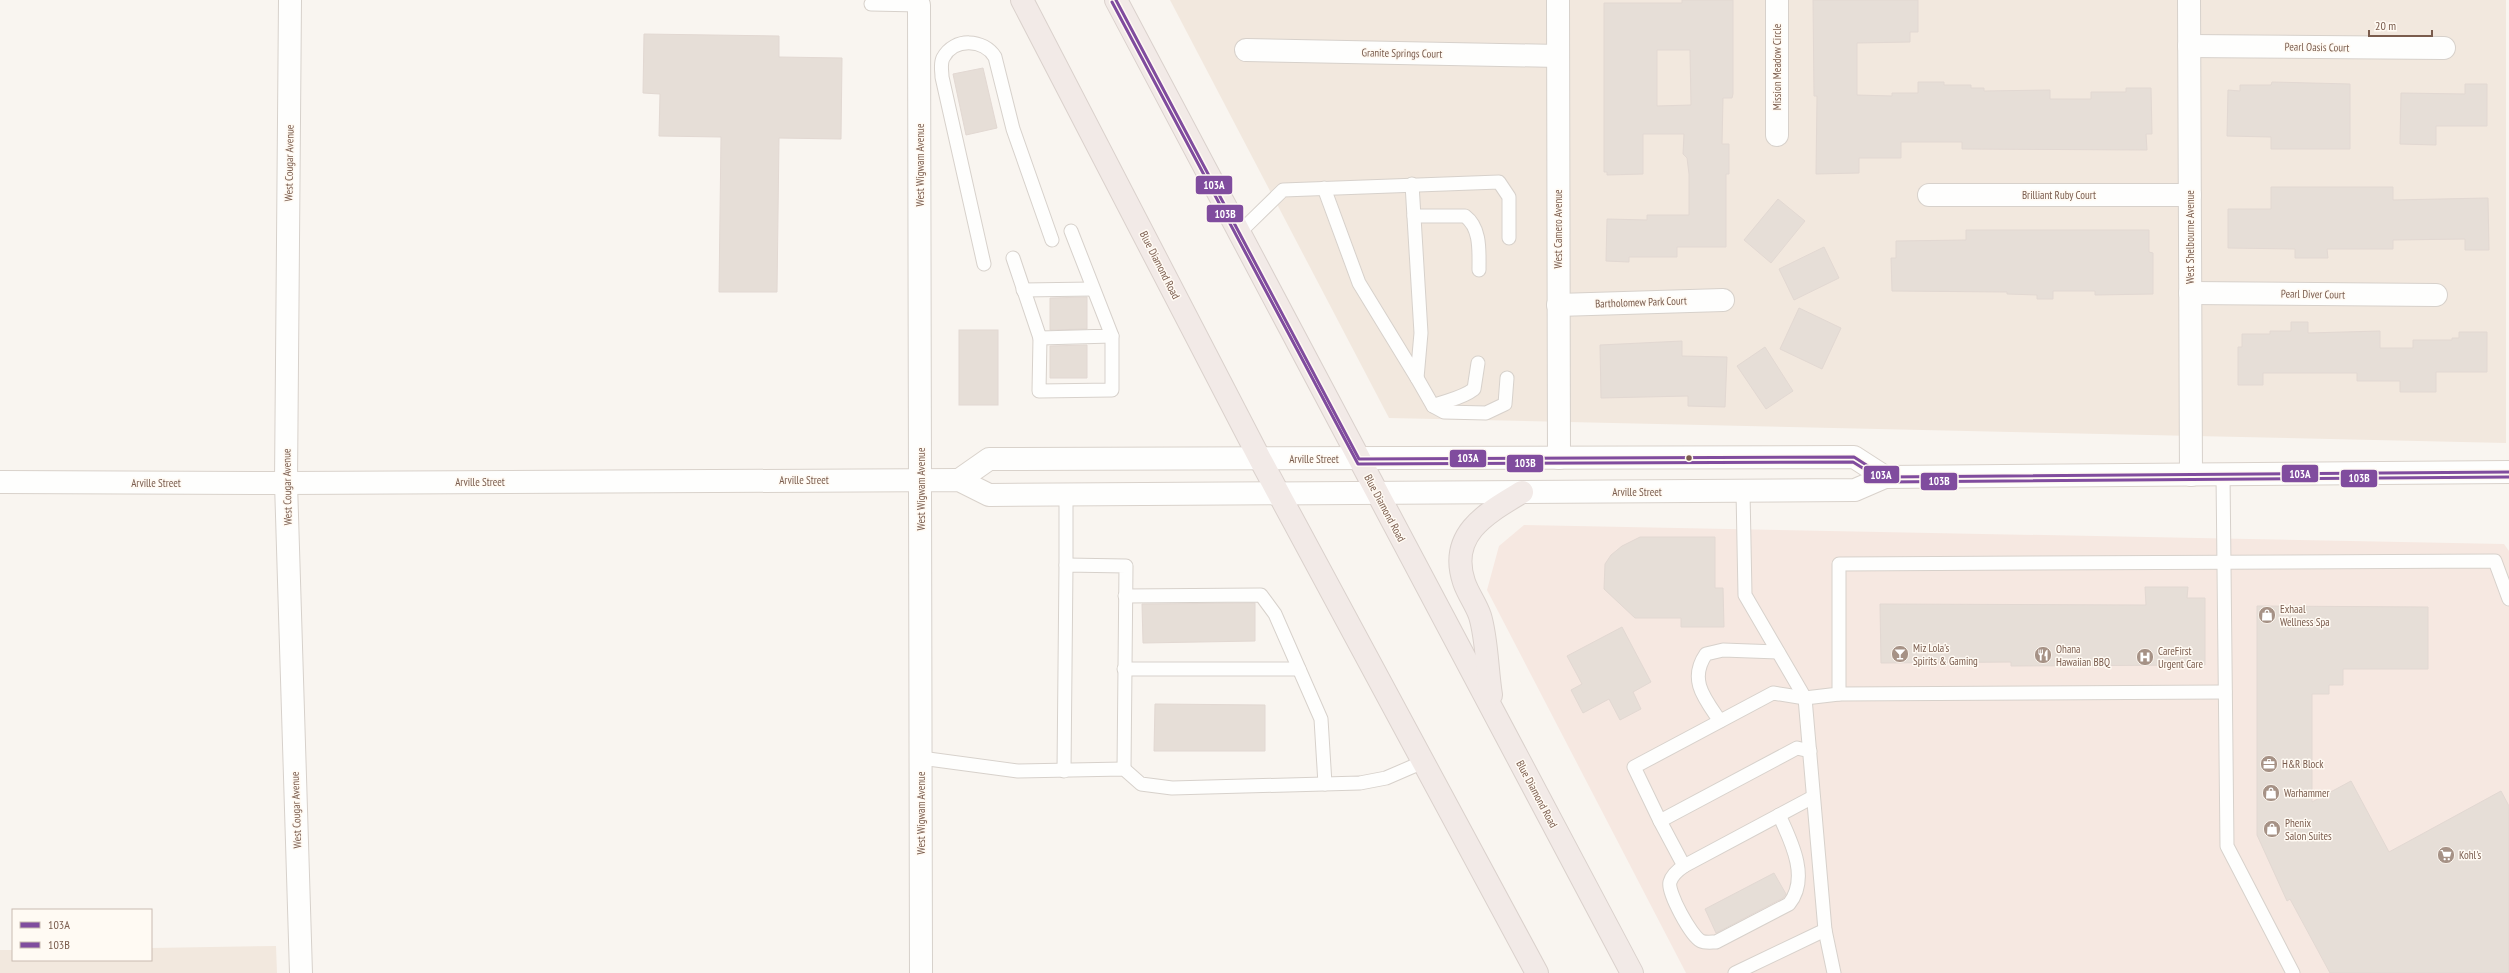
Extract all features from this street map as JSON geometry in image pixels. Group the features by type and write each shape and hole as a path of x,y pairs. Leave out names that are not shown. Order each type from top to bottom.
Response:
{"highway":[{"name":"Blue Diamond Road","path":"1022,0 1260,459 1538,973"},
{"name":"Blue Diamond Road","path":"1116,0 1632,973"},
{"path":"1493,710 1480,616 1464,582 1459,561 1465,540 1479,520 1522,492"}],"street":[{"name":"West Cougar Avenue","path":"290,0 286,483 301,973"},
{"name":"West Camero Avenue","path":"1558,0 1559,458"},
{"name":"Mission Meadow Circle","path":"1777,0 1777,135"},
{"name":"West Shelbourne Avenue","path":"2189,0 2191,475"},
{"name":"West Wigwam Avenue","path":"919,4 922,973"},
{"name":"Pearl Oasis Court","path":"2189,46 2444,48"},
{"name":"Granite Springs Court","path":"1246,50 1558,56"},
{"name":"Brilliant Ruby Court","path":"1929,195 2190,195"},
{"name":"Pearl Diver Court","path":"2190,293 2436,295"},
{"name":"Bartholomew Park Court","path":"1558,305 1723,300"},
{"name":"Arville Street","path":"959,480 989,459 1854,457 1885,477"},
{"name":"Arville Street","path":"0,482 286,483 959,480 989,495 1066,495 1855,490 1885,477 2509,472"}],"lane":[{"path":"871,4 919,4"},
{"path":"984,264 942,77 943,59 949,50 957,46 972,42 981,43 990,48 995,57 1013,129 1052,240"},
{"path":"1239,233 1283,190 1412,184 1499,182 1509,197 1509,238"},
{"path":"1412,184 1421,333 1417,378"},
{"path":"1324,188 1359,283 1433,406 1444,412 1486,413 1505,404 1507,378"},
{"path":"1414,216 1465,216 1472,221 1477,236 1479,270"},
{"path":"1013,258 1040,338 1039,391 1112,390 1112,336 1071,231"},
{"path":"1023,290 1093,289"},
{"path":"1040,338 1112,336"},
{"path":"1433,406 1463,397 1474,390 1478,363"},
{"path":"2223,474 2227,846 2293,973"},
{"path":"1743,491 1745,595 1805,698 1825,930 1834,973"},
{"path":"1064,771 1066,495"},
{"path":"1840,694 1839,564 2224,564 2495,561 2509,599"},
{"path":"1066,565 1126,566 1124,768 1140,784 1172,788 1360,783 1386,778 1423,762"},
{"path":"1125,596 1261,595 1275,614 1321,719 1325,784"},
{"path":"1720,721 1699,685 1698,666 1706,654 1723,650 1778,652"},
{"path":"1124,669 1299,669"},
{"path":"1684,866 1634,767 1773,693 1805,698 1840,694 2225,692"},
{"path":"1660,821 1797,748 1810,751"},
{"path":"921,758 1018,771 1064,771 1124,768"},
{"path":"1779,815 1792,844 1798,868 1796,895 1789,904 1716,942 1706,942 1695,936 1670,893 1670,882 1673,876 1684,866 1779,815 1813,797"},
{"path":"1735,973 1825,930"}],"shaded area":[{"path":"1170,0 2506,0 2506,443 1389,418"},
{"path":"1524,525 2504,544 2509,551 2509,973 1686,973 1487,590 1499,546"},
{"path":"276,946 277,973 0,973 0,950 12,950 12,961 152,961 152,948"}],"building":[{"path":"1682,0 1733,0 1733,94 1732,98 1723,98 1722,144 1729,144 1729,174 1726,174 1726,247 1677,247 1677,257 1629,257 1629,262 1606,261 1607,219 1647,220 1647,215 1689,215 1689,174 1687,158 1683,154 1684,134 1643,134 1643,174 1607,175 1607,172 1604,172 1604,3 1682,3","holes":["1657,50 1690,50 1691,105 1657,106"]},
{"path":"1813,0 1918,0 1918,32 1910,32 1910,42 1857,43 1857,95 1892,96 1892,93 1918,93 1918,82 1944,82 1944,85 1971,85 1971,88 1984,88 1984,91 2050,90 2050,99 2091,99 2091,92 2126,92 2126,88 2151,88 2152,134 2146,134 2147,150 1962,149 1962,142 1901,142 1901,158 1859,158 1859,173 1816,174 1817,96 1814,96"},
{"path":"644,34 779,36 779,57 842,58 841,139 779,138 777,292 719,292 721,137 659,136 660,94 643,93"},
{"path":"983,68 997,128 966,135 953,74"},
{"path":"2272,82 2350,84 2350,149 2271,149 2271,137 2227,136 2228,90 2240,91 2240,85 2271,85"},
{"path":"2465,84 2487,84 2487,126 2436,126 2436,145 2400,144 2401,93 2465,94"},
{"path":"2271,187 2393,187 2393,200 2488,198 2489,250 2465,250 2465,239 2393,240 2393,249 2327,249 2328,258 2295,258 2295,249 2228,248 2228,209 2271,209"},
{"path":"1778,199 1805,221 1771,263 1744,240"},
{"path":"1966,230 2149,230 2149,252 2153,253 2153,294 2095,295 2095,291 2053,291 2053,299 2037,299 2037,295 2007,294 2007,292 1892,291 1891,258 1896,258 1896,241 1966,240"},
{"path":"1824,247 1839,278 1794,300 1779,269"},
{"path":"1087,297 1087,329 1050,330 1050,298"},
{"path":"1799,308 1841,328 1822,369 1780,349"},
{"path":"2291,322 2308,322 2308,333 2380,331 2380,348 2413,348 2413,340 2452,340 2452,338 2459,338 2459,332 2487,332 2487,372 2436,372 2436,392 2400,392 2400,381 2357,381 2357,373 2263,373 2263,385 2238,385 2238,347 2242,347 2242,334 2270,334 2270,331 2291,331"},
{"path":"959,330 998,330 998,405 959,405"},
{"path":"1682,341 1682,356 1727,357 1725,407 1688,406 1688,396 1601,398 1600,345"},
{"path":"1087,345 1087,378 1050,378 1050,346"},
{"path":"1765,347 1793,391 1766,409 1737,366"},
{"path":"1640,537 1715,537 1715,588 1723,588 1724,627 1681,627 1681,618 1635,618 1604,589 1605,564 1611,555 1622,546"},
{"path":"2145,587 2188,587 2187,598 2205,598 2205,665 2011,666 2011,662 1881,663 1880,604 2146,605"},
{"path":"1255,603 1255,641 1143,643 1142,604"},
{"path":"2257,606 2428,607 2428,669 2343,669 2343,685 2329,685 2329,694 2312,694 2312,802 2351,781 2389,852 2501,791 2509,806 2509,973 2330,973 2290,899 2287,901 2257,835"},
{"path":"1622,627 1651,682 1633,692 1641,709 1620,720 1609,699 1583,713 1571,690 1582,684 1567,656"},
{"path":"1155,704 1265,705 1265,751 1154,751"},
{"path":"1774,873 1786,894 1783,898 1716,933 1705,909"}],"transit line":[{"name":"103A","path":"1116,0 1359,459 1854,457 1885,477 2509,472"},
{"name":"103B","path":"1112,2 1358,464 1853,462 1885,482 2509,477"}],"place":[{"name":"Exhaal Wellness Spa","path":"2267,615"},
{"name":"Miz Lola's Spirits & Gaming","path":"1900,654"},
{"name":"Ohana Hawaiian BBQ","path":"2043,655"},
{"name":"CareFirst Urgent Care","path":"2145,657"},
{"name":"H&R Block","path":"2269,764"},
{"name":"Warhammer","path":"2271,793"},
{"name":"Phenix Salon Suites","path":"2272,829"},
{"name":"Kohl's","path":"2446,855"}]}
